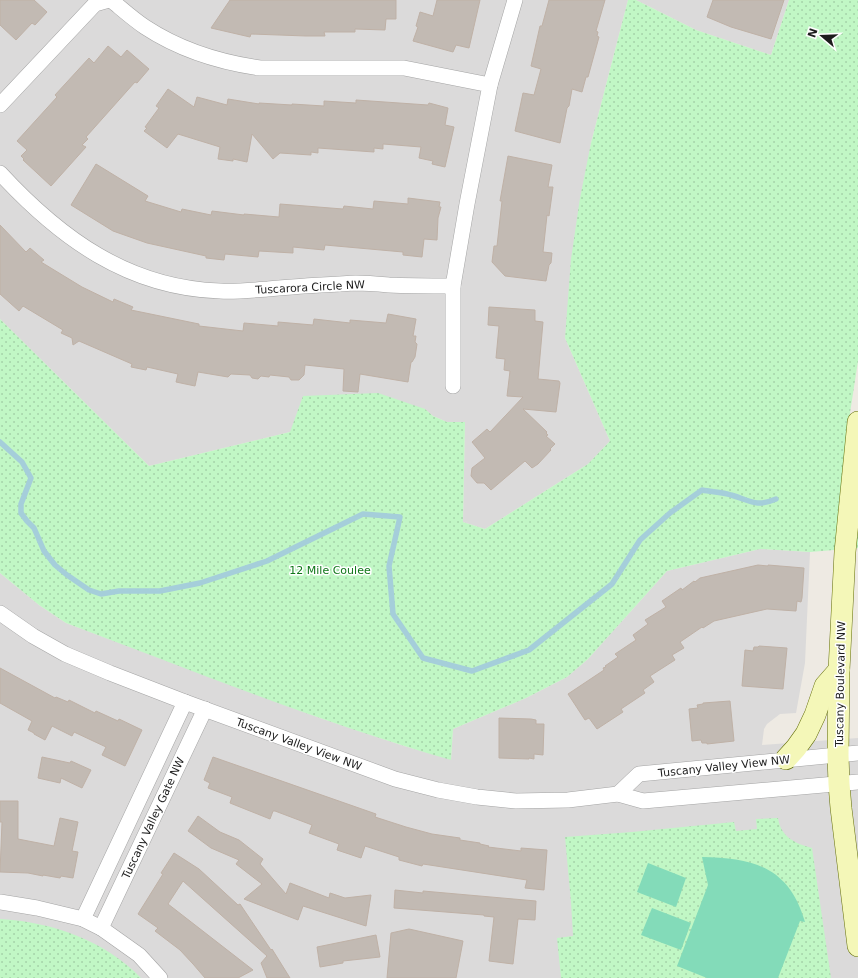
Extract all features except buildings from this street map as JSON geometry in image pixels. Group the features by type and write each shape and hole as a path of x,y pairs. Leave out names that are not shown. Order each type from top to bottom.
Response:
{"street":[{"path":"0,105 95,4 110,0 143,26 175,45 215,60 237,65 260,68 404,68 490,85"},
{"path":"453,386 452,286 466,204 490,85 515,0"},
{"name":"Tuscarora Circle NW","path":"0,173 16,190 56,226 86,249 125,270 148,279 171,285 195,289 231,291 358,283 452,286"},
{"name":"Tuscany Boulevard NW","path":"858,422 844,552 839,670 848,754 848,783 858,946"},
{"name":"Tuscany Valley View NW","path":"0,613 33,636 65,654 185,702 394,779 438,790 477,797 516,801 568,800 618,794 643,801 848,783"},
{"path":"786,759 806,734 826,686 839,670"},
{"name":"Tuscany Valley Gate NW","path":"83,919 185,702"},
{"name":"Tuscany Valley Gate NW","path":"101,928 205,709"},
{"name":"Tuscany Valley View NW","path":"618,794 639,774 848,754"},
{"path":"0,902 37,908 83,919 101,928 139,955 160,978"}],"shaded area":[{"path":"0,0 628,0 591,143 565,338 610,441 588,464 485,529 463,522 465,422 447,422 433,416 425,409 290,432 149,466 0,319"},
{"path":"636,0 789,0 771,55 696,30"},
{"path":"760,549 810,552 805,663 796,713 780,714 767,724 764,729 762,745 858,738 858,978 0,978 0,573 39,605 66,623 320,718 404,746 451,759 453,729 526,698 567,677 588,659 667,571"}],"green space":[{"name":"12 Mile Coulee","path":"628,0 636,0 696,30 771,55 789,0 858,0 858,361 848,426 858,424 858,548 810,552 760,549 667,571 588,659 567,677 526,698 453,729 451,760 305,713 66,623 39,605 0,573 0,319 149,466 290,432 303,396 378,393 425,409 433,416 447,422 465,422 463,522 485,529 588,464 610,441 565,338 571,259 580,198 591,143"},
{"path":"778,818 785,835 800,844 812,848 831,978 561,978 557,938 573,936 565,837 734,822 736,831 757,829 756,819"},
{"path":"702,857 738,860 767,869 779,878 789,889 798,903 805,922 800,921 778,978 707,978 677,966 708,885"},
{"path":"648,863 686,878 676,907 637,892"},
{"path":"652,908 691,923 681,950 641,935"},
{"path":"0,919 39,924 76,935 111,953 141,978 0,978"}],"waterway":[{"path":"0,442 22,462 31,478 21,504 21,513 34,528 44,551 55,565 67,575 89,590 101,594 119,591 160,591 200,583 267,561 363,514 400,517 389,566 393,614 423,658 472,671 529,650 612,584 640,540 670,513 702,490 728,494 758,503 769,502 776,499"}]}
